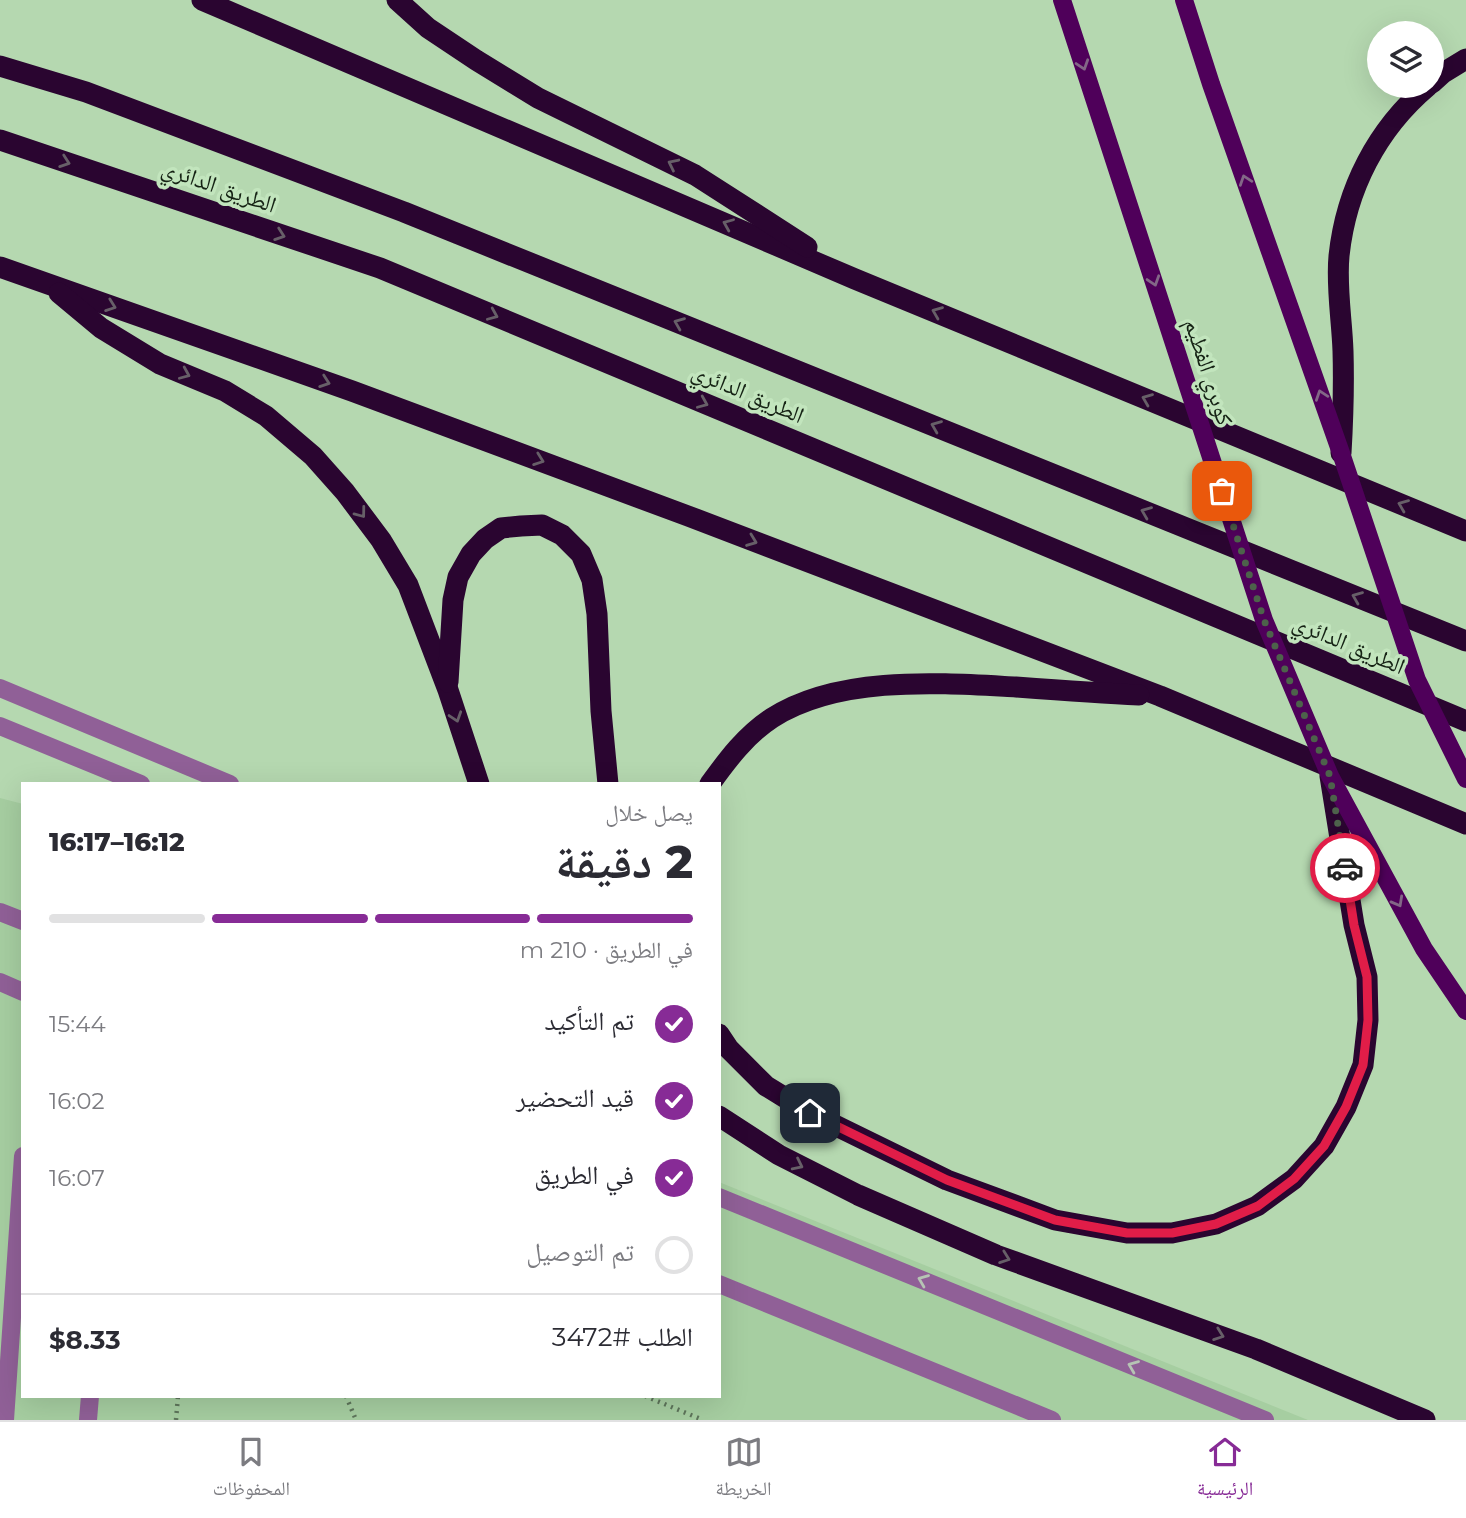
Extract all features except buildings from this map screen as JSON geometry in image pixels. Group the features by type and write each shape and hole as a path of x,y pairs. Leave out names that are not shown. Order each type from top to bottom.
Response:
{"highway":[{"path":"202,0 855,279 1466,531"},
{"path":"397,0 428,28 486,67 538,98 695,175 855,279"},
{"path":"1444,72 1466,59"},
{"name":"الطريق الدائري","path":"0,66 86,92 404,212 1466,641"},
{"path":"1341,453 1343,402 1339,257 1346,214 1361,172 1382,134 1414,98"},
{"name":"الطريق الدائري","path":"0,140 380,268 1466,721"},
{"path":"0,267 352,391 688,516 1160,696 1466,824"},
{"path":"47,283 101,328 160,364 225,391 266,416 313,456 345,492 374,530 408,585 477,782"},
{"path":"447,690 453,600 458,577 471,554 501,528 541,525 562,535 581,554 592,580 597,614 601,711 608,782"},
{"path":"712,782 746,739 771,718 795,706 828,695 878,685 951,683 1160,696"},
{"path":"723,1041 766,1086 810,1113 947,1180 1055,1220 1127,1233 1172,1233 1216,1224 1258,1206 1294,1179 1324,1146 1346,1107 1363,1065 1368,1020 1367,977 1354,925 1330,776"},
{"path":"721,1117 779,1156 858,1195 983,1249 1255,1349 1425,1420"}],"main road":[{"name":"كوبري الفطيم","path":"1062,0 1264,620 1330,776 1424,949 1466,1010"},
{"path":"1184,0 1417,680 1466,779"}],"street":[{"path":"0,688 225,782"},
{"path":"0,726 136,782"},
{"path":"0,912 21,919"},
{"path":"0,982 21,991"},
{"path":"5,1420 21,1185"},
{"path":"721,1198 1265,1420"},
{"path":"721,1285 1052,1420"},
{"path":"88,1420 90,1398"}],"path":[{"path":"177,1420 178,1398"},
{"path":"347,1398 356,1420"},
{"path":"650,1398 703,1420"}],"shaded area":[{"path":"0,798 21,803 21,1398 721,1398 721,1183 1308,1420 0,1420"}],"way so far":[{"path":"1222,491 1264,620 1330,776 1345,868"}],"route":[{"path":"810,1113 947,1180 1055,1220 1127,1233 1172,1233 1216,1224 1258,1206 1294,1179 1324,1146 1346,1107 1363,1065 1368,1020 1367,977 1354,925 1345,868"}]}
